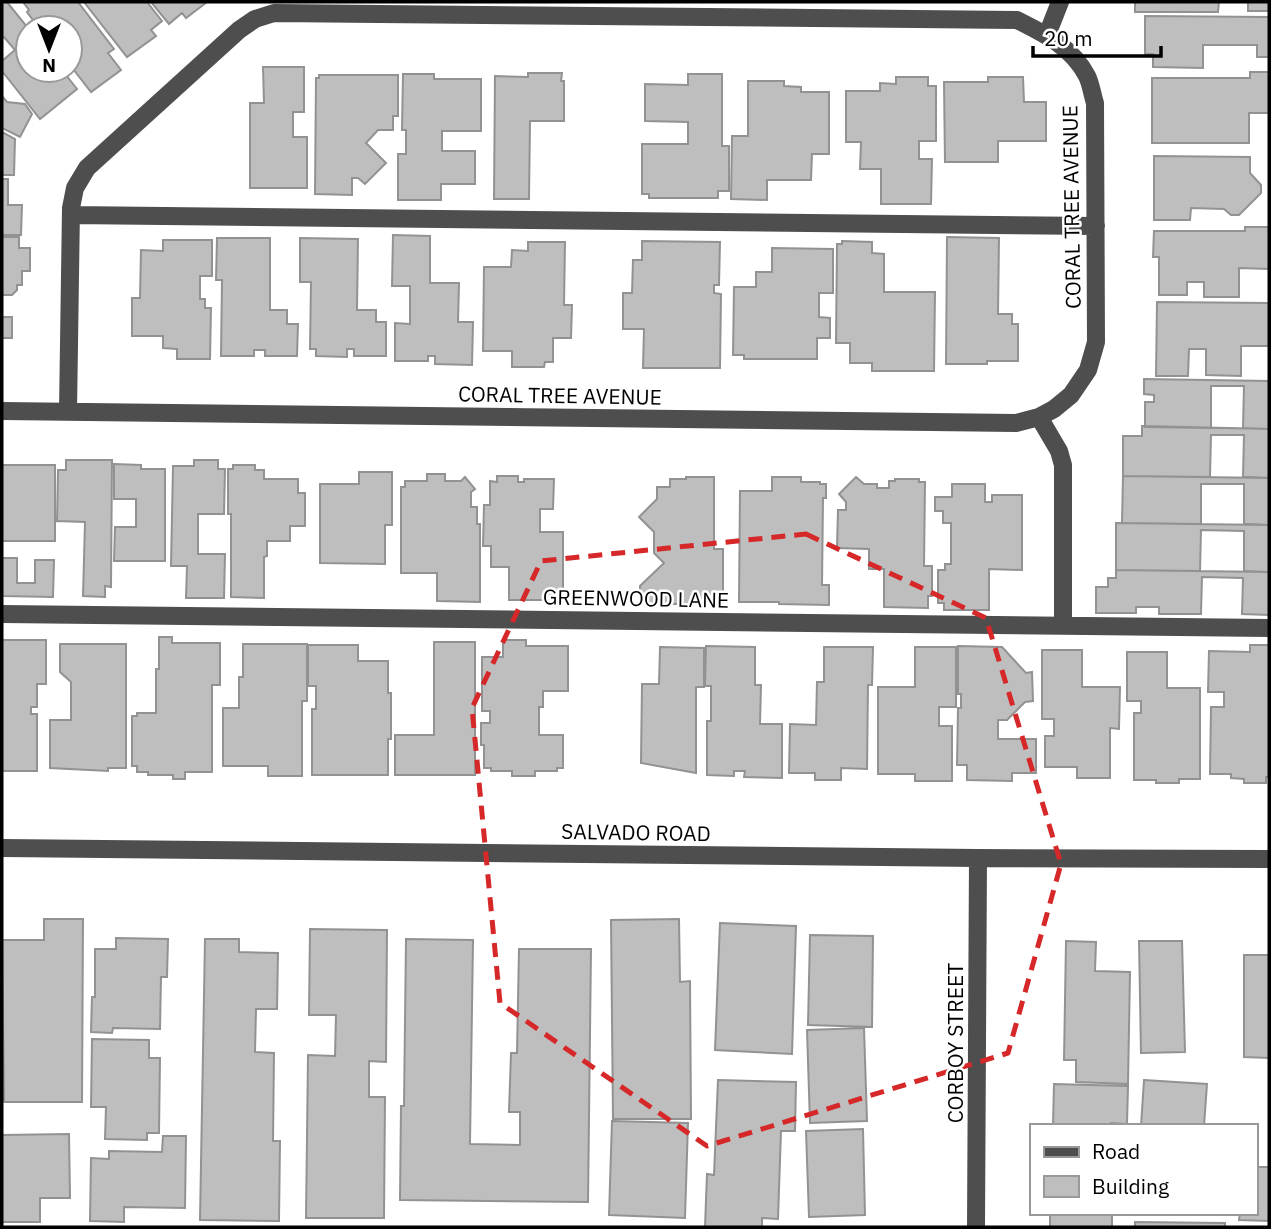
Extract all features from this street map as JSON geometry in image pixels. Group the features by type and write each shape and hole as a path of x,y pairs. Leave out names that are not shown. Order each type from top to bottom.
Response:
{"street":[{"path":"1047,35 1060,2"},
{"name":"CORAL TREE AVENUE","path":"2,411 68,412 1016,423 1038,417 1054,409 1071,395 1088,370 1096,342 1095,103 1088,77 1073,54 1047,35 1017,20 600,9 275,13 255,19 239,30 87,169 75,188 71,215 68,412"},
{"path":"71,215 1096,226"},
{"path":"1038,417 1059,451 1063,465 1063,625"},
{"name":"GREENWOOD LANE","path":"2,614 1269,628"},
{"name":"SALVADO ROAD","path":"2,848 1269,859"},
{"name":"CORBOY STREET","path":"976,1227 978,858"}],"highlighted area":[{"path":"806,534 986,618 1061,864 1008,1053 707,1146 500,1003 472,708 541,561"}],"building":[{"path":"2,2 7,2 17,14 14,14 14,49 2,38"},
{"path":"23,2 78,2 114,49 108,53 121,70 91,92 84,83 84,14 28,14 29,10"},
{"path":"84,2 147,2 162,21 151,30 156,36 127,57"},
{"path":"151,2 207,2 186,18 182,13 169,24"},
{"path":"1135,2 1219,2 1218,12 1135,12"},
{"path":"1248,2 1269,2 1269,11 1248,11"},
{"path":"1145,16 1269,17 1269,57 1257,57 1257,45 1203,45 1203,68 1153,67 1153,54 1145,54"},
{"path":"14,51 14,84 73,84 77,89 40,119 2,71 2,61"},
{"path":"263,67 304,67 304,112 293,112 293,137 307,137 307,188 250,188 250,103 264,103"},
{"path":"1250,72 1269,72 1269,113 1249,113 1249,143 1152,143 1152,78 1250,78"},
{"path":"528,73 562,73 564,121 530,121 529,199 494,199 495,76 528,77"},
{"path":"403,74 434,74 434,79 481,79 481,131 442,131 442,151 475,151 475,184 441,184 441,200 398,200 398,154 406,154 406,130 402,130"},
{"path":"688,74 722,74 722,146 729,146 729,191 718,191 718,198 649,198 649,194 642,194 642,144 688,144 688,122 645,121 645,84 688,85"},
{"path":"319,75 398,75 398,116 393,116 393,130 378,130 366,143 386,163 365,184 358,178 352,178 352,195 315,194 316,78 319,78"},
{"path":"896,77 928,77 928,86 936,86 936,141 919,141 919,159 932,159 931,204 881,204 881,169 860,169 861,142 846,142 846,91 880,91 880,83 896,84"},
{"path":"988,77 1023,77 1024,102 1046,102 1046,141 998,141 998,162 945,162 944,82 988,82"},
{"path":"748,81 784,81 784,86 801,87 801,92 829,92 829,154 812,154 811,180 767,180 767,200 731,199 732,136 748,136"},
{"path":"2,96 7,102 25,104 32,114 20,137 2,128"},
{"path":"2,132 15,139 14,175 2,175"},
{"path":"1154,156 1250,157 1250,173 1261,185 1261,193 1239,215 1231,215 1224,209 1191,208 1190,220 1154,220"},
{"path":"2,179 8,179 8,205 22,205 21,235 2,235"},
{"path":"1245,227 1269,227 1269,269 1239,268 1239,297 1204,297 1204,282 1187,282 1187,295 1159,295 1159,257 1153,257 1154,231 1245,231"},
{"path":"393,235 430,236 430,283 459,283 458,322 473,322 472,365 435,364 435,356 428,356 428,361 395,361 395,323 410,324 410,286 392,286"},
{"path":"2,237 19,237 19,248 30,248 30,271 22,271 22,285 17,285 17,290 12,295 2,295"},
{"path":"947,237 999,238 998,314 1012,314 1012,324 1018,324 1018,361 946,364"},
{"path":"217,238 270,238 270,310 287,310 287,324 298,324 297,356 265,356 265,350 254,350 254,356 221,356 222,280 216,280"},
{"path":"300,238 358,239 357,310 376,310 376,322 386,322 386,356 354,356 354,349 347,349 347,357 316,356 316,349 310,349 311,282 300,282"},
{"path":"163,240 212,240 212,276 200,276 200,299 205,299 205,308 211,308 210,359 177,359 177,349 163,348 163,336 132,336 132,298 140,298 141,250 163,251"},
{"path":"642,241 720,242 719,285 714,285 714,293 721,294 720,368 643,368 644,329 623,329 623,293 632,293 633,260 642,260"},
{"path":"842,241 872,242 872,253 884,254 884,292 935,292 934,371 872,371 872,363 850,363 850,343 836,343 837,244 842,244"},
{"path":"528,242 565,242 564,305 572,305 571,338 553,338 553,362 545,362 544,367 512,367 512,351 483,351 484,267 511,267 512,250 528,251"},
{"path":"772,248 833,249 833,293 819,293 819,317 830,318 830,338 817,338 817,359 744,359 744,355 733,355 734,287 756,287 756,272 772,272"},
{"path":"1157,302 1269,303 1269,346 1241,346 1241,376 1206,375 1206,349 1189,349 1188,376 1156,376"},
{"path":"2,317 12,317 12,338 2,338"},
{"path":"1144,379 1269,381 1269,429 1243,428 1244,386 1211,386 1211,428 1145,427 1145,402 1154,402 1154,395 1144,394"},
{"path":"1142,426 1269,429 1269,478 1243,477 1244,435 1211,435 1210,477 1123,476 1123,436 1142,436"},
{"path":"66,460 112,460 111,587 105,586 105,597 83,596 85,522 57,521 58,470 66,470"},
{"path":"194,460 218,460 218,469 225,469 224,514 198,514 198,554 225,554 224,598 186,598 187,566 171,566 173,466 194,466"},
{"path":"114,464 141,465 141,469 165,469 165,561 114,561 115,527 136,527 136,499 114,499"},
{"path":"2,465 55,465 55,541 2,541"},
{"path":"233,465 255,465 255,470 264,470 264,479 298,479 298,493 305,493 305,526 290,526 290,541 267,541 267,556 264,557 264,598 231,597 228,469 233,469"},
{"path":"359,472 392,472 392,525 385,525 385,564 320,563 320,484 359,484"},
{"path":"427,474 445,474 445,481 461,481 465,477 475,489 471,492 471,507 477,507 477,524 480,524 480,602 437,601 437,573 401,573 401,487 405,487 405,481 427,481"},
{"path":"497,476 518,476 518,482 524,482 524,479 554,479 553,509 540,509 540,532 563,532 563,600 509,600 509,567 491,567 491,546 483,546 484,505 490,505 490,481 497,482"},
{"path":"1123,476 1269,478 1269,525 1244,524 1244,484 1201,484 1201,524 1122,523"},
{"path":"714,477 714,549 723,549 723,604 640,604 640,586 664,563 654,553 654,532 639,517 657,499 657,487 670,487 670,479"},
{"path":"772,477 801,477 801,482 826,484 826,498 823,498 822,585 829,585 829,605 739,602 740,491 772,491"},
{"path":"856,477 864,484 877,484 877,488 889,488 889,481 895,479 919,479 919,482 925,482 924,566 932,566 932,596 928,596 928,608 884,607 884,569 869,569 869,549 837,548 838,510 846,510 846,502 839,494"},
{"path":"952,484 985,484 985,502 992,502 992,495 1022,495 1022,570 989,569 989,610 944,610 944,603 938,603 938,570 945,570 945,564 951,564 951,523 943,523 943,511 935,511 935,497 952,497"},
{"path":"1116,523 1269,525 1269,572 1244,571 1244,531 1201,530 1200,571 1116,570"},
{"path":"2,558 17,558 17,583 35,583 35,560 54,560 53,597 2,596"},
{"path":"1116,570 1269,572 1269,615 1242,614 1243,578 1202,577 1201,614 1159,614 1159,607 1136,607 1136,613 1096,613 1096,587 1108,587 1108,578 1116,578"},
{"path":"159,637 172,637 172,643 220,643 220,685 212,685 212,772 185,772 185,779 173,779 173,775 137,772 137,766 132,766 132,716 137,716 137,713 156,713"},
{"path":"2,640 46,640 46,684 37,684 37,707 31,707 31,714 37,714 37,771 2,771"},
{"path":"503,640 526,640 526,646 568,646 568,691 543,691 543,707 539,707 539,735 563,735 563,768 557,768 557,771 535,771 535,776 512,776 512,771 491,771 491,768 484,768 481,723 490,723 490,711 482,711 482,657 503,657"},
{"path":"434,642 475,642 475,775 395,775 395,735 434,735"},
{"path":"60,644 126,644 126,768 108,768 108,771 50,768 50,720 71,720 71,682 60,672"},
{"path":"243,644 307,644 307,701 302,701 302,776 268,776 268,766 223,766 223,708 239,708"},
{"path":"308,645 358,645 358,661 388,661 391,739 388,739 388,775 312,775 312,709 316,709 316,686 308,686"},
{"path":"1250,645 1269,645 1269,777 1266,777 1266,783 1244,783 1244,779 1231,778 1231,774 1210,774 1211,707 1224,707 1224,692 1208,692 1209,651 1250,652"},
{"path":"706,646 755,647 755,685 761,685 760,724 782,724 782,778 744,777 745,771 734,771 734,776 707,775 707,721 711,721 711,686 705,686"},
{"path":"958,646 1002,647 1026,673 1032,672 1033,701 1025,702 1007,720 998,720 998,739 1036,739 1036,773 1012,773 1012,781 967,780 967,765 957,765 958,708 961,708 961,694 958,694"},
{"path":"660,647 704,648 704,687 696,687 696,773 641,763 642,684 659,684"},
{"path":"824,647 873,647 872,685 868,685 867,769 841,768 841,780 815,780 815,773 789,773 790,724 816,725 817,682 824,682"},
{"path":"915,647 956,647 956,707 939,707 939,726 952,726 952,781 915,781 915,774 878,774 878,687 915,687"},
{"path":"1042,650 1082,650 1082,687 1120,687 1119,729 1110,728 1110,778 1077,778 1077,767 1045,767 1045,736 1054,736 1054,719 1042,719"},
{"path":"1127,652 1167,652 1167,688 1200,688 1200,779 1179,779 1179,783 1134,780 1134,713 1141,713 1141,701 1127,701"},
{"path":"44,919 83,919 82,1102 4,1102 2,940 44,940"},
{"path":"679,919 680,982 690,981 691,1119 613,1119 611,920"},
{"path":"720,923 796,926 792,1054 715,1050"},
{"path":"310,929 387,930 386,1062 369,1061 369,1097 385,1097 384,1218 306,1218 308,1055 335,1056 336,1015 309,1015"},
{"path":"810,935 873,936 872,1027 808,1025"},
{"path":"116,938 168,939 167,977 161,977 160,1029 113,1028 112,1033 91,1032 92,997 95,997 95,949 116,949"},
{"path":"205,939 239,939 239,952 278,953 277,1009 256,1009 255,1052 274,1053 273,1141 280,1141 279,1221 200,1220"},
{"path":"406,939 473,940 470,1144 520,1145 520,1112 509,1112 511,1053 517,1053 519,949 591,949 588,1202 400,1200"},
{"path":"1066,941 1096,942 1095,971 1130,972 1128,1084 1076,1082 1076,1060 1064,1060"},
{"path":"1139,941 1182,941 1185,1052 1141,1053"},
{"path":"1244,955 1269,955 1269,1058 1244,1057"},
{"path":"864,1028 867,1121 810,1123 807,1030"},
{"path":"92,1039 149,1040 149,1058 160,1058 159,1133 147,1133 147,1140 105,1139 106,1107 91,1107"},
{"path":"718,1080 796,1082 795,1131 781,1131 778,1219 762,1218 762,1227 705,1227 707,1174 714,1175"},
{"path":"1144,1080 1207,1084 1204,1124 1141,1124"},
{"path":"1054,1084 1128,1086 1127,1124 1053,1124"},
{"path":"612,1121 688,1123 685,1218 609,1215"},
{"path":"863,1129 865,1215 809,1217 806,1131"},
{"path":"69,1134 70,1198 40,1198 40,1222 2,1222 2,1135"},
{"path":"163,1136 186,1136 185,1208 124,1207 124,1222 90,1221 91,1158 109,1159 109,1151 162,1152"},
{"path":"1257,1167 1269,1167 1269,1221 1239,1220 1240,1215 1257,1215"},
{"path":"1050,1215 1112,1215 1112,1227 1050,1227"},
{"path":"1135,1222 1225,1223 1225,1227 1135,1227"}]}
